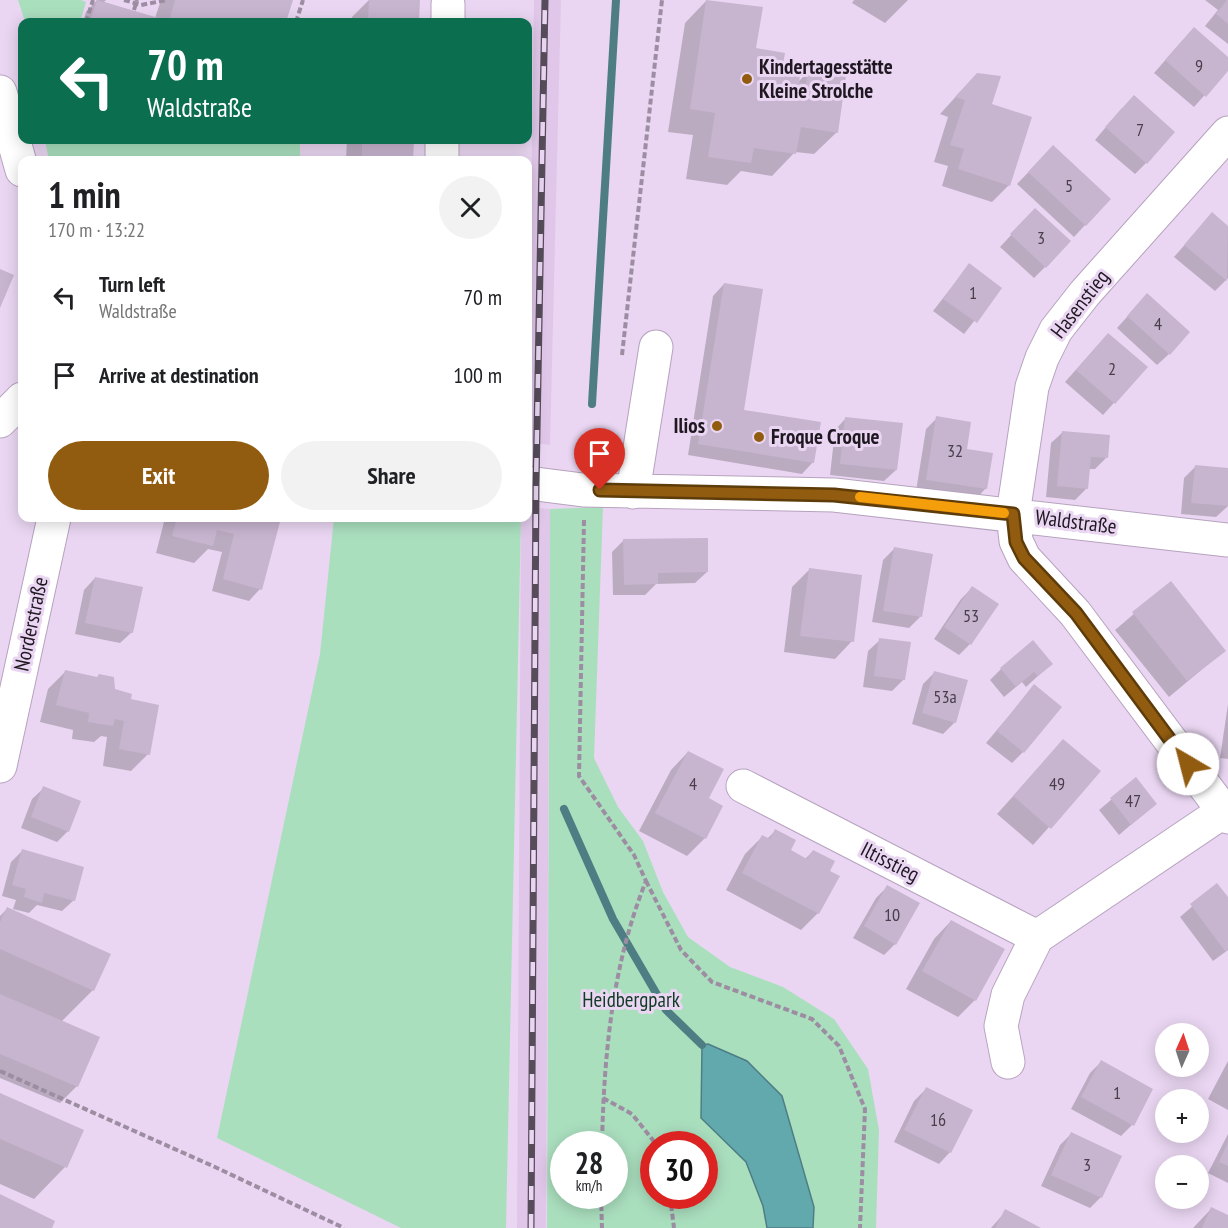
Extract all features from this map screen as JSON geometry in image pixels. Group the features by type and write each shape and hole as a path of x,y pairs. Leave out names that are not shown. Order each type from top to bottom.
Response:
{"street":[{"path":"18,85 0,91 18,156"},
{"name":"Hasenstieg","path":"1226,814 1076,613 1024,558 1016,542 1013,514 1032,387 1042,358 1056,330 1085,293 1228,134"},
{"path":"633,492 656,347"},
{"name":"Waldstraße","path":"532,484 583,490 633,492 774,492 834,495 1228,540"},
{"name":"Norderstraße","path":"0,766 53,522"},
{"name":"Iltisstieg","path":"743,786 1037,937"},
{"path":"1008,1062 1001,1026 1008,995 1037,937 1226,814"}],"path":[{"path":"87,18 93,0"},
{"path":"124,0 137,2 167,0"},
{"path":"297,18 303,0"},
{"path":"623,359 621,349 663,0"},
{"path":"134,10 137,2"},
{"path":"583,490 579,776 634,855 681,950 712,982 812,1019 839,1046 865,1109 860,1228"},
{"path":"602,1131 603,1098 614,987 632,915 646,881"},
{"path":"0,1071 344,1228"},
{"path":"603,1098 632,1114 646,1131"},
{"path":"601,1209 602,1228"},
{"path":"672,1209 674,1228"}],"shaded area":[{"path":"534,0 561,0 550,445 532,443"},
{"path":"532,507 550,509 546,1228 517,1228 521,522 532,522"},
{"path":"708,1044 747,1061 782,1096 814,1207 813,1228 767,1228 763,1206 746,1162 718,1135 718,1131 714,1131 701,1118 702,1045"}],"green space":[{"path":"18,0 81,0 86,2 81,18 24,18"},
{"path":"46,144 300,144 300,156 48,156"},
{"name":"Heidbergpark","path":"603,507 594,758 618,807 643,841 663,892 688,937 730,967 783,987 834,1019 868,1069 879,1130 876,1228 813,1228 814,1207 701,1118 714,1131 640,1131 640,1209 718,1209 718,1135 746,1162 763,1206 767,1228 547,1228 550,509"},
{"path":"334,522 521,522 506,1228 401,1228 217,1138 320,654"}],"building":[{"path":"97,0 159,18 91,18"},
{"path":"175,0 293,0 287,18 170,18"},
{"path":"369,0 420,0 419,18 368,18"},
{"name":"Kindertagesstätte Kleine Strolche","path":"706,0 763,7 756,48 785,53 783,65 801,67 799,83 806,84 808,70 846,76 838,133 801,127 796,154 754,148 751,163 708,157 715,113 690,109"},
{"path":"1228,0 1228,24 1216,14"},
{"path":"1194,27 1228,57 1228,71 1206,97 1165,60"},
{"path":"977,73 1001,76 992,104 1032,117 1010,186 958,169 964,149 950,145 965,100 955,97"},
{"path":"1134,95 1175,132 1147,164 1105,127"},
{"path":"362,144 414,144 413,156 362,156"},
{"path":"1053,145 1111,199 1086,226 1028,172"},
{"path":"1035,208 1071,241 1046,268 1010,234"},
{"path":"1212,212 1228,226 1227,281 1184,245"},
{"path":"969,263 1002,288 977,323 943,299"},
{"path":"0,269 14,275 0,308"},
{"path":"724,283 763,289 744,410 821,422 814,463 698,444"},
{"path":"1147,293 1190,332 1170,355 1127,316"},
{"path":"1108,333 1148,367 1115,404 1076,370"},
{"path":"936,416 971,422 967,449 993,453 987,489 926,480"},
{"path":"845,417 903,423 897,470 840,464"},
{"path":"1062,431 1110,435 1108,458 1091,457 1088,489 1057,486"},
{"path":"1195,465 1228,468 1228,506 1191,503"},
{"path":"176,522 280,522 262,590 223,579 234,534 217,530 213,546 172,536"},
{"path":"708,538 708,572 658,573 658,584 624,585 623,539"},
{"path":"894,547 933,554 922,617 883,611"},
{"path":"809,568 862,575 854,642 800,636"},
{"path":"95,577 143,587 133,633 85,623"},
{"path":"1171,581 1226,651 1187,681 1132,612"},
{"path":"972,586 999,604 971,645 944,627"},
{"path":"879,638 911,642 905,680 874,676"},
{"path":"1033,640 1053,664 1038,676 1034,672 1016,687 1000,668"},
{"path":"65,670 97,677 99,674 114,677 115,689 132,694 131,699 159,705 150,755 119,749 124,721 115,719 113,726 88,722 89,713 56,705"},
{"path":"934,671 968,680 956,723 922,713"},
{"path":"1034,684 1062,707 1024,753 997,731"},
{"path":"1063,739 1101,771 1051,829 1013,796"},
{"path":"688,751 724,769 709,798 723,806 706,839 655,813"},
{"path":"1136,777 1157,804 1131,825 1110,798"},
{"path":"43,786 81,801 69,832 31,817"},
{"path":"775,829 796,840 791,850 807,859 813,850 835,861 830,871 840,876 819,914 742,873 762,835 770,839"},
{"path":"22,849 84,867 75,901 44,893 42,903 24,897 26,889 12,885"},
{"path":"1217,883 1228,897 1228,949 1225,951 1190,904"},
{"path":"887,885 920,903 896,945 864,926"},
{"path":"7,907 111,954 94,991 0,949 0,922"},
{"path":"951,920 1005,949 976,1001 922,971"},
{"path":"0,994 100,1037 78,1087 0,1054"},
{"path":"1101,1060 1153,1089 1134,1126 1081,1097"},
{"path":"926,1087 973,1110 951,1153 904,1130"},
{"path":"0,1093 84,1130 67,1168 0,1139"},
{"path":"1071,1132 1122,1156 1102,1198 1051,1175"},
{"path":"1228,1142 1228,1166 1219,1162"},
{"path":"0,1194 55,1221 52,1228 0,1228"},
{"path":"1211,1207 1228,1215 1228,1228 1202,1228"},
{"path":"1005,1209 1041,1228 995,1228"}],"waterway":[{"path":"592,404 616,0"},
{"path":"564,809 613,919 666,1010 702,1045"}],"railway":[{"path":"531,1228 536,484 545,0"}],"slow traffic":[{"path":"860,497 1004,513"}],"place":[{"name":"Kindertagesstätte Kleine Strolche","path":"747,79"},
{"name":"Ilios","path":"717,426"},
{"name":"Froque Croque","path":"759,437"}],"route":[{"path":"600,490 834,495 1013,514 1016,542 1024,558 1076,613 1188,764"}]}
